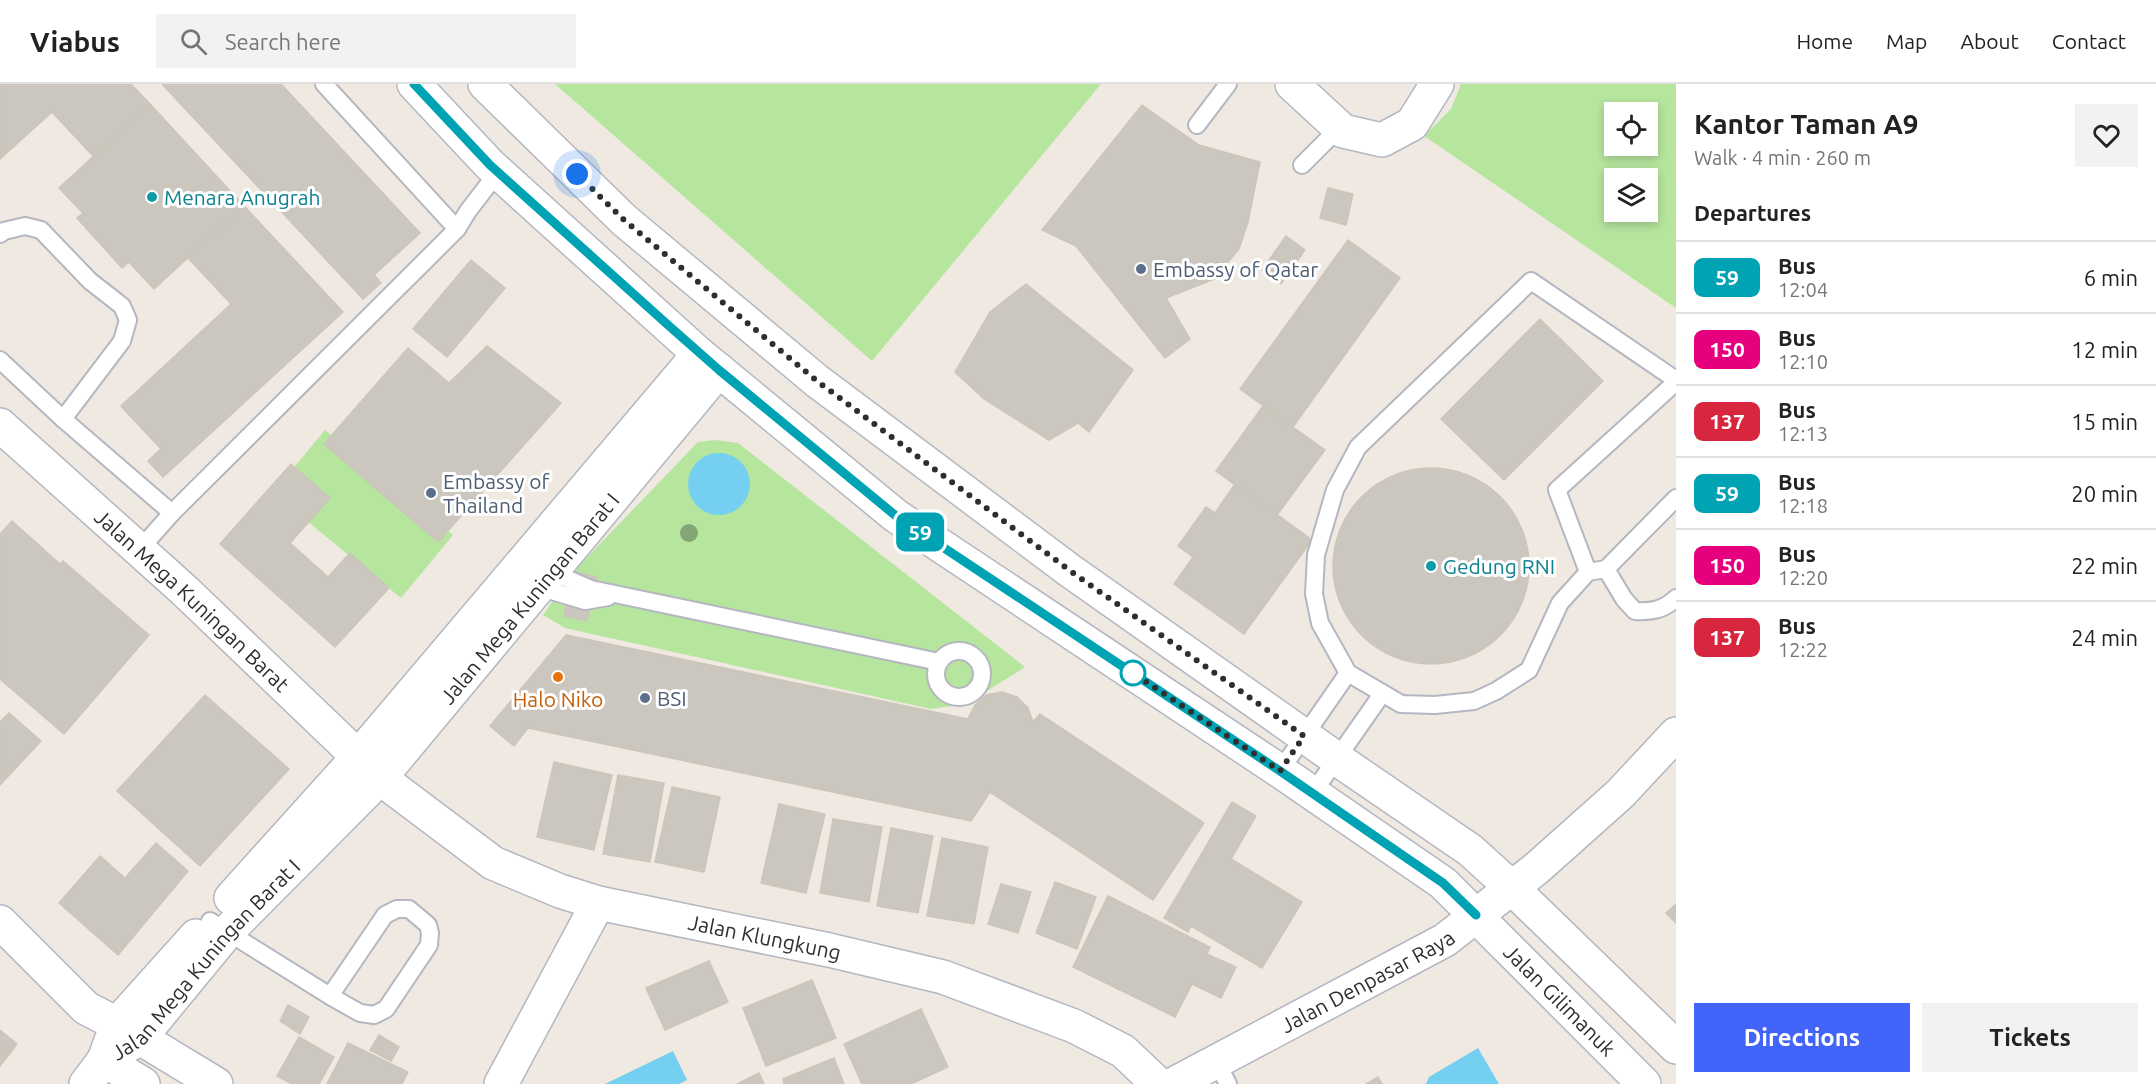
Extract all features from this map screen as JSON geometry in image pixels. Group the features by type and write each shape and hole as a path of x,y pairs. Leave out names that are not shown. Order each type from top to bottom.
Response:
{"street":[{"name":"Jalan Gilimanuk","path":"414,84 498,172 709,362 896,516 1280,771 1443,883 1644,1084"},
{"path":"485,84 624,220 817,381 1069,570 1470,850 1676,1047"},
{"path":"1292,84 1343,131 1382,140 1412,124 1437,84"},
{"name":"Jalan Mega Kuningan Barat I","path":"95,1072 219,926 369,767 709,362"},
{"name":"Jalan Mega Kuningan Barat","path":"0,424 140,549 369,767"},
{"name":"Jalan Denpasar Raya","path":"1174,1084 1222,1073 1445,940 1512,888 1620,794 1676,734"},
{"name":"Jalan Klungkung","path":"369,767 493,863 560,891 598,903 829,950 943,977 1074,1026 1123,1051 1158,1084"},
{"path":"501,1084 598,903"},
{"path":"0,922 86,1008 129,1031 216,1084"},
{"path":"86,1008 95,1072 143,1084"}],"lane":[{"path":"324,84 457,229"},
{"path":"1197,125 1228,84"},
{"path":"1302,165 1340,128"},
{"path":"140,549 172,513 457,229 498,172"},
{"path":"0,234 3,231 25,226 41,230 90,280 122,306 128,320 122,341 63,419"},
{"path":"1588,572 1557,490 1676,381 1531,280 1358,447 1335,490 1316,555 1314,594 1320,622 1348,673 1401,704 1435,705 1474,701 1496,691 1529,670 1560,603 1588,572 1606,569 1676,498"},
{"path":"0,360 63,419 172,513"},
{"path":"1606,569 1624,599 1635,611 1654,612 1676,598"},
{"path":"531,574 561,576 591,589 939,662"},
{"path":"1280,771 1348,673"},
{"path":"1312,794 1382,694"},
{"path":"219,926 330,996 360,1013 374,1015 386,1009 429,945 428,925 409,909 397,909 385,915 330,996"}],"green space":[{"path":"555,84 1101,84 872,361"},
{"path":"1461,84 1676,84 1676,308 1424,136 1451,109"},
{"path":"325,430 453,535 401,598 273,493"},
{"path":"715,440 738,443 1025,667 966,704 931,709 565,628 543,615 572,573 698,442"}],"water":[{"path":"713,453 725,453 741,462 748,472 750,484 748,496 741,506 725,515 713,515 702,510 693,501 688,490 688,478 693,467 702,458"},
{"path":"1478,1048 1499,1084 1426,1084 1429,1077"},
{"path":"673,1051 687,1080 679,1084 605,1084"}],"building":[{"path":"0,84 131,84 150,104 93,156 52,112 0,159"},
{"path":"162,84 281,84 420,233 374,275 381,283 363,299"},
{"name":"Menara Anugrah","path":"150,104 244,206 154,289 129,262 122,268 77,218 83,213 59,188"},
{"path":"1142,105 1199,145 1260,162 1248,222 1239,249 1214,279 1166,298 1190,339 1165,358 1076,246 1042,230"},
{"path":"1328,188 1353,194 1346,225 1320,218"},
{"path":"244,206 343,312 163,477 148,461 161,449 121,406 231,304 188,258"},
{"path":"1286,236 1305,250 1281,284 1262,270"},
{"path":"1348,240 1400,278 1293,427 1240,389"},
{"path":"471,260 505,288 447,357 413,329"},
{"path":"1026,284 1133,370 1089,432 1078,423 1049,440 984,399 955,372 990,312"},
{"path":"1540,319 1603,381 1504,480 1441,419"},
{"name":"Embassy of Thailand","path":"487,346 561,403 438,542 324,444 408,348 449,383"},
{"path":"1263,406 1325,450 1277,515 1216,471"},
{"path":"291,464 330,498 290,543 328,577 350,553 389,588 335,647 220,544"},
{"name":"Gedung RNI","path":"1431,468 1450,470 1468,476 1485,485 1500,497 1512,512 1521,529 1527,547 1529,566 1527,585 1521,603 1512,620 1500,635 1485,647 1468,656 1450,662 1431,664 1412,662 1394,656 1377,647 1362,635 1350,620 1341,603 1335,585 1333,566 1335,547 1341,529 1350,512 1362,497 1377,485 1394,476 1412,470"},
{"path":"1235,484 1312,540 1244,634 1174,584 1193,557 1178,546 1206,507 1215,513"},
{"path":"12,521 60,564 63,561 149,635 64,734 0,679 0,534"},
{"path":"574,572 597,577 587,621 564,616"},
{"path":"566,635 968,719 975,705 986,695 1002,692 1017,697 1028,708 1033,722 1040,714 1204,823 1153,900 990,792 971,821 528,728 514,746 490,726"},
{"path":"205,695 289,769 200,866 117,791"},
{"path":"9,713 41,741 0,785 0,722"},
{"path":"554,762 612,775 594,850 537,837"},
{"path":"618,775 664,783 650,862 603,854"},
{"path":"672,787 720,797 704,872 655,862"},
{"path":"1232,802 1256,816 1231,859 1302,902 1262,968 1191,926 1188,932 1164,918"},
{"path":"779,804 825,814 806,893 761,883"},
{"path":"833,819 882,827 869,902 820,893"},
{"path":"891,828 933,836 918,913 877,906"},
{"path":"942,838 988,847 974,924 927,916"},
{"path":"156,843 188,871 118,955 59,903 100,856 125,878"},
{"path":"1055,882 1096,897 1077,949 1036,933"},
{"path":"1001,884 1031,892 1018,933 988,924"},
{"path":"1108,896 1210,947 1207,954 1236,967 1221,998 1192,984 1175,1017 1073,967"},
{"path":"1676,904 1676,923 1666,913"},
{"path":"709,961 728,1002 665,1030 646,988"},
{"path":"812,980 836,1038 766,1066 743,1008"},
{"path":"288,1005 309,1017 300,1034 280,1021"},
{"path":"921,1009 948,1067 911,1084 862,1084 844,1044"},
{"path":"0,1030 17,1044 0,1066"},
{"path":"379,1035 399,1047 391,1061 370,1050"},
{"path":"299,1037 334,1057 319,1084 292,1084 277,1076"},
{"path":"348,1043 408,1072 402,1084 327,1084"},
{"path":"834,1058 844,1084 784,1084 783,1079"},
{"path":"759,1073 764,1084 737,1084"},
{"path":"1378,1077 1382,1084 1366,1084"}],"bus line":[{"name":"59","path":"414,84 490,165 668,325 896,516 1280,771 1443,883 1476,915"}],"place":[{"name":"Menara Anugrah","path":"152,197"},
{"name":"Embassy of Qatar","path":"1141,269"},
{"name":"Embassy of Thailand","path":"431,493"},
{"name":"Gedung RNI","path":"1431,566"},
{"name":"Halo Niko","path":"558,677"},
{"name":"BSI","path":"645,698"}],"route":[{"path":"577,174 624,220 817,381 1069,570 1304,736 1280,771 1127,669 1133,673"}]}
